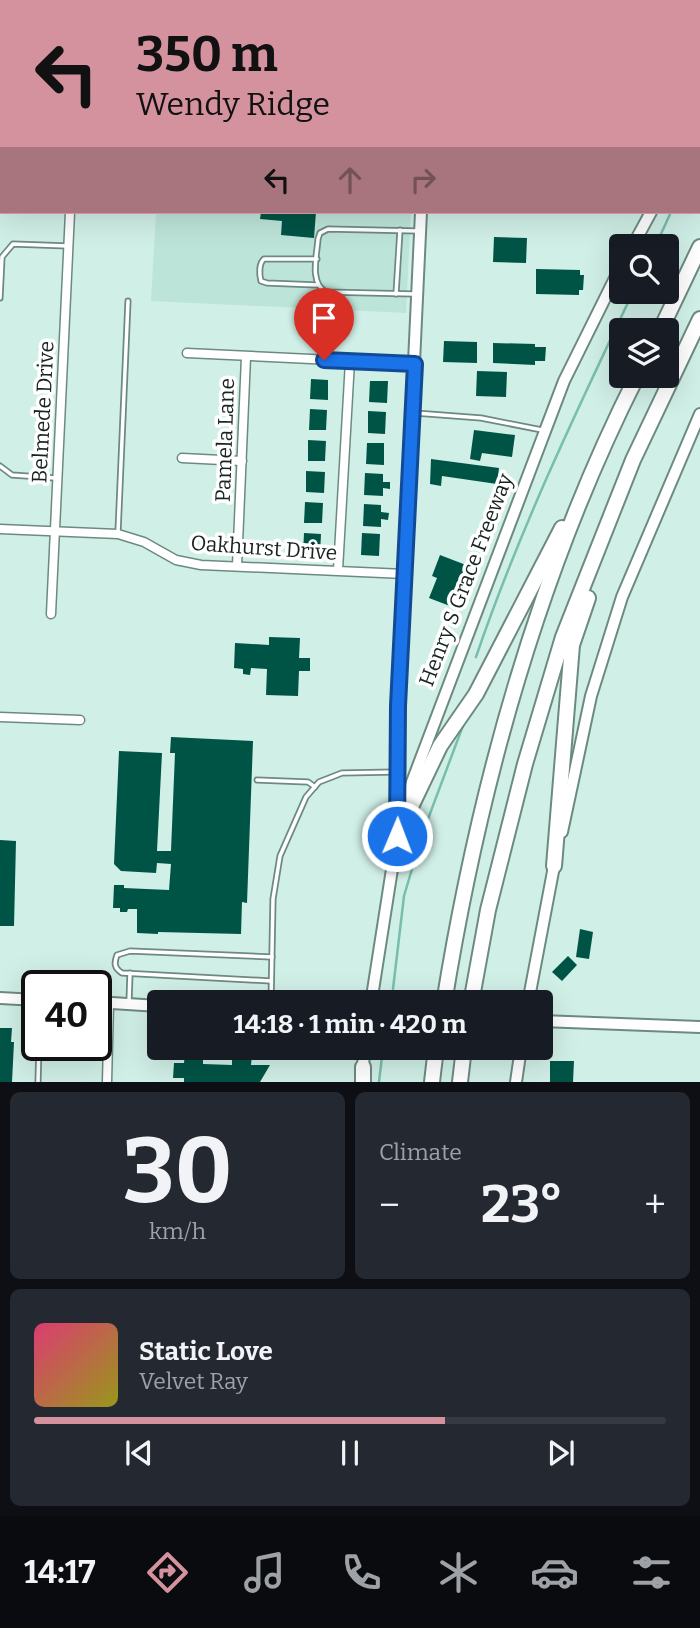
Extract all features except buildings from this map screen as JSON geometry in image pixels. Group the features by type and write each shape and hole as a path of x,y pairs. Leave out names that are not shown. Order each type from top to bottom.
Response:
{"highway":[{"path":"666,318 700,247"},
{"path":"473,990 488,911 525,764 563,636 633,460 700,319"},
{"path":"397,836 440,746 476,694 507,637 631,388"},
{"path":"445,990 483,804 509,706 548,586 607,436"},
{"path":"554,866 572,645 633,460"},
{"path":"432,1082 435,1060"},
{"path":"460,1082 462,1060"}],"street":[{"name":"Belmede Drive","path":"51,614 70,214"},
{"path":"397,836 398,706 421,214"},
{"path":"639,234 650,214"},
{"name":"Henry S Grace Freeway","path":"374,990 397,836 412,782 564,381 609,290"},
{"path":"187,353 246,358 415,364"},
{"name":"Pamela Lane","path":"237,566 246,358"},
{"path":"338,570 350,361"},
{"path":"530,990 554,866 592,696 622,597 700,414"},
{"path":"183,458 242,461"},
{"name":"Oakhurst Drive","path":"0,529 118,534 144,542 176,560 201,565 405,574"},
{"path":"0,717 80,720"},
{"path":"0,998 21,999"},
{"path":"112,1003 147,1005"},
{"path":"553,1021 700,1027"},
{"path":"516,1082 519,1060"},
{"path":"107,1082 108,1061"}],"lane":[{"path":"317,285 318,239 324,229 420,231"},
{"path":"396,294 400,230"},
{"path":"0,298 2,257 13,244 68,246"},
{"path":"317,259 264,259 261,263 261,281 317,285 326,292 417,295"},
{"path":"118,534 128,301"},
{"path":"413,413 481,418 545,430"},
{"path":"0,466 12,475 57,479"},
{"path":"271,990 273,899 280,856 306,797 319,782 342,773 398,772"},
{"path":"257,780 307,782 315,787"},
{"path":"271,981 122,973 117,970 116,960 117,955 122,952 272,957"},
{"path":"129,1004 130,973"},
{"path":"38,1082 39,1061"}],"shaded area":[{"path":"156,214 411,214 406,313 151,301"}],"waterway":[{"path":"661,234 670,214"},
{"path":"476,657 530,518 627,304"},
{"path":"393,989 404,896 422,835 464,723"},
{"path":"379,1082 382,1060"}],"route":[{"path":"324,360 415,364 398,706 397,836"}]}
